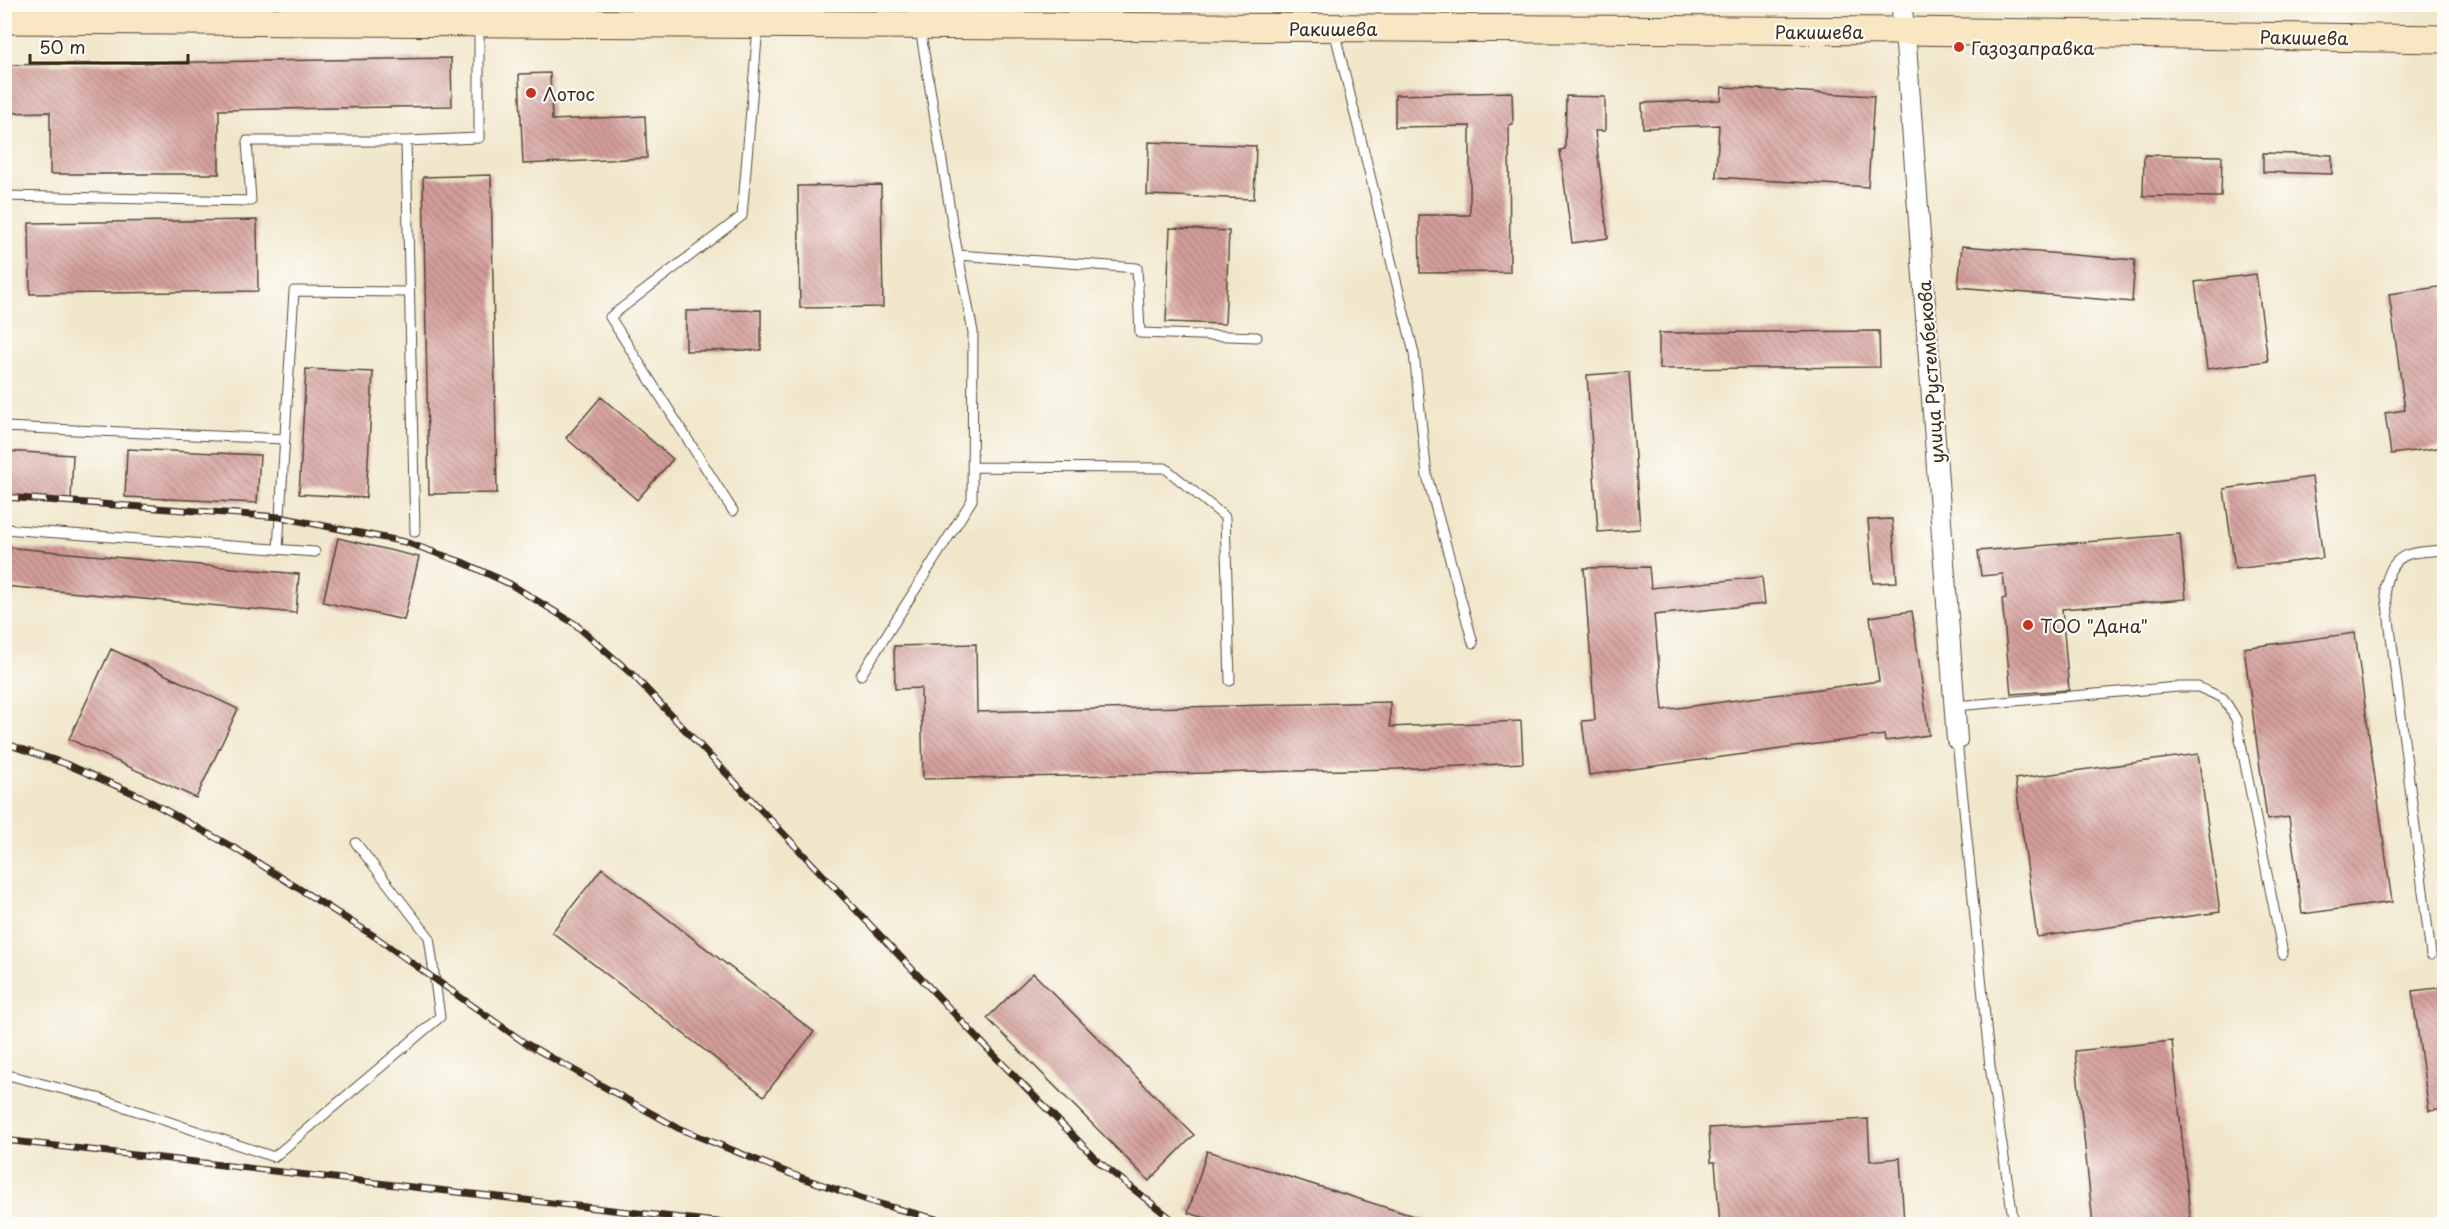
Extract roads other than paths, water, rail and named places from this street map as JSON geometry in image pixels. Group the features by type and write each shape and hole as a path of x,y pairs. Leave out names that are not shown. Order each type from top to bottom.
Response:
{"street":[{"name":"улица Рустембекова","path":"1901,4 1905,31 1957,740"},
{"name":"Ракишева","path":"4,20 1905,31 2445,39"}],"lane":[{"path":"4,196 250,201 247,141 406,141 479,138 479,23"},
{"path":"733,511 610,318 742,216 758,25"},
{"path":"861,675 972,500 973,332 920,26"},
{"path":"1334,28 1414,353 1427,476 1473,643"},
{"path":"406,141 414,532"},
{"path":"958,255 1137,268 1140,333 1257,337"},
{"path":"278,549 294,291 410,292"},
{"path":"4,428 285,439"},
{"path":"973,467 1165,468 1225,517 1230,681"},
{"path":"4,529 315,552"},
{"path":"2431,955 2385,588 2388,570 2398,558 2418,552 2445,550"},
{"path":"1955,706 2178,687 2198,687 2223,698 2236,719 2283,954"},
{"path":"1957,740 1990,1066 2014,1224"},
{"path":"4,1074 98,1098 274,1157 440,1017 429,937 356,843"}],"railway":[{"path":"4,497 280,517 405,542 462,562 510,584 575,624 634,676 986,1047 1099,1162 1178,1224"},
{"path":"4,743 66,764 140,796 236,849 374,936 525,1043 678,1128 791,1174 876,1203 954,1224"},
{"path":"4,1140 734,1224"},
{"path":"4,1222 29,1224"}],"place":[{"name":"Газозаправка","path":"1959,47"},
{"name":"Лотос","path":"531,93"},
{"name":"ТОО \"Дана\"","path":"2028,625"}]}
